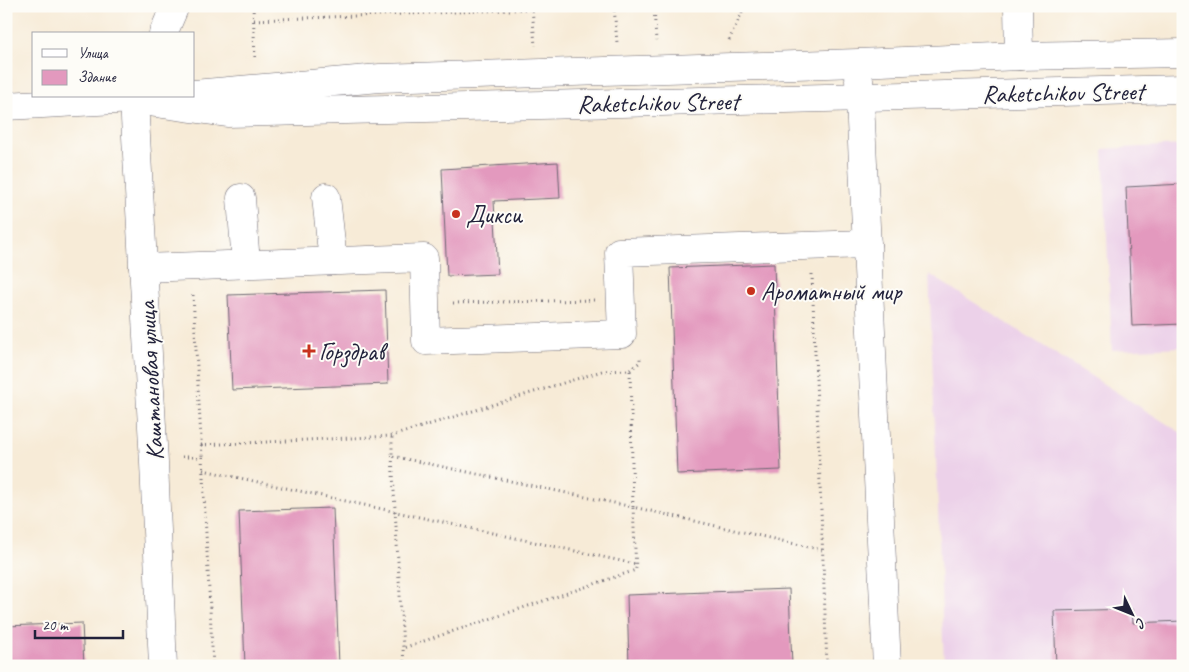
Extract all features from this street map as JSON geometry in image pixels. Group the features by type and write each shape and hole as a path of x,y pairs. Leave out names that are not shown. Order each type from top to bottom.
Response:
{"street":[{"path":"164,32 175,6"},
{"path":"1018,6 1019,56"},
{"name":"Raketchikov Street","path":"195,94 380,78 1019,56 1183,53"},
{"path":"858,63 887,666"},
{"name":"Raketchikov Street","path":"6,106 134,98 227,113 1183,90"},
{"name":"Каштановая улица","path":"134,98 154,457 163,666"},
{"path":"326,197 333,261"},
{"path":"241,198 246,264"},
{"path":"143,268 424,258 426,341 622,334 619,252 867,244"}],"path":[{"path":"253,6 255,59"},
{"path":"614,6 618,51"},
{"path":"654,6 656,49"},
{"path":"725,48 745,6"},
{"path":"254,20 532,8 536,52"},
{"path":"811,246 827,666"},
{"path":"201,444 392,436 602,371 630,370 636,570 403,648"},
{"path":"392,436 404,666"},
{"path":"392,456 633,507 822,550"},
{"path":"154,457 202,457 214,666"},
{"path":"203,470 635,564"}],"shaded area":[{"path":"1183,145 1183,347 1112,350 1103,149"},
{"path":"929,274 1183,434 1183,666 944,666"}],"building":[{"path":"558,162 560,198 494,201 498,274 447,276 442,169"},
{"path":"1183,184 1183,324 1132,326 1126,187"},
{"path":"774,264 781,470 677,474 670,268"},
{"path":"385,290 388,384 232,390 228,295"},
{"path":"333,508 339,666 245,666 239,511"},
{"path":"789,589 792,666 629,666 627,595"},
{"path":"1132,609 1133,623 1183,621 1183,666 1056,666 1054,611"},
{"path":"82,623 84,666 6,666 6,626"}],"place":[{"name":"Дикси","path":"456,214"},
{"name":"Ароматный мир","path":"751,291"},
{"name":"Горздрав","path":"309,351"}]}
